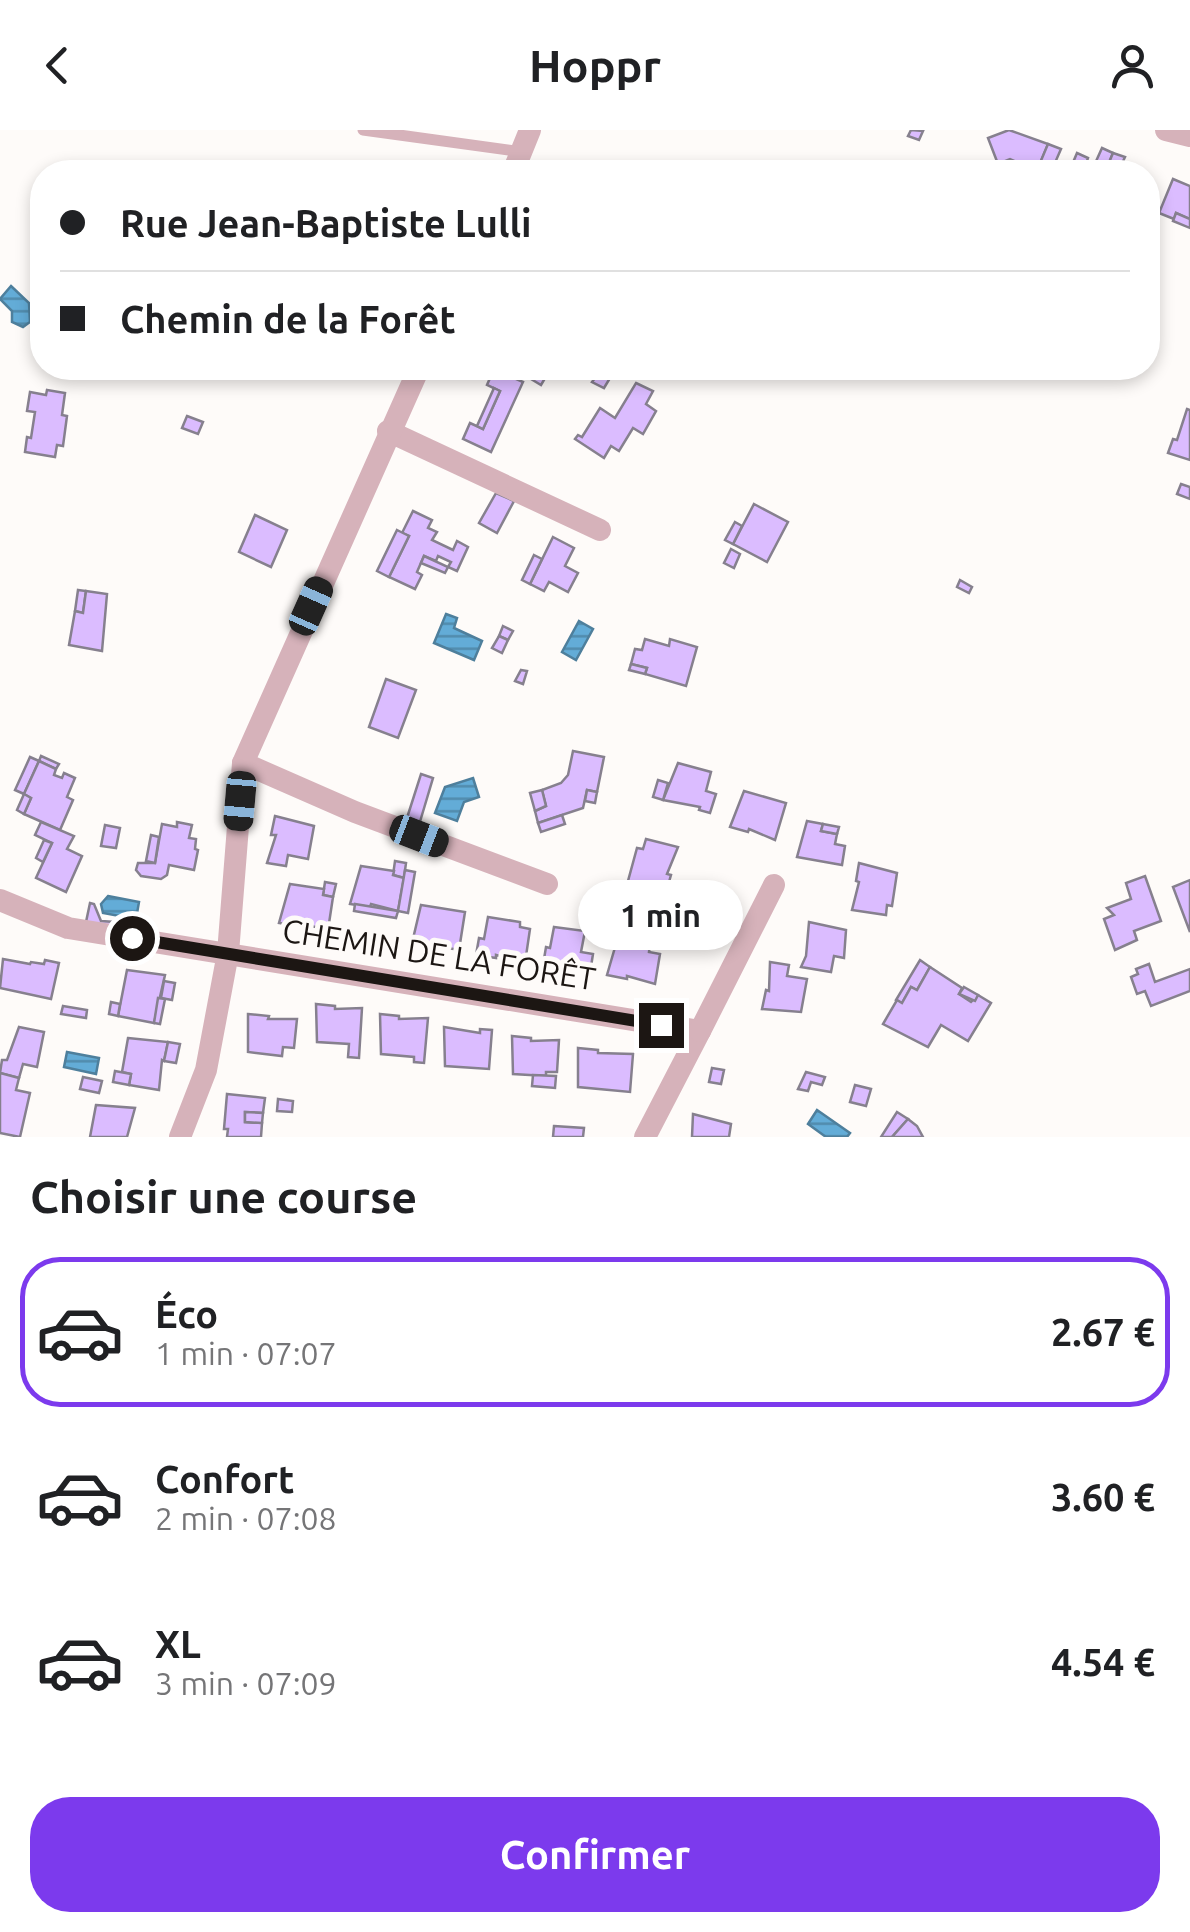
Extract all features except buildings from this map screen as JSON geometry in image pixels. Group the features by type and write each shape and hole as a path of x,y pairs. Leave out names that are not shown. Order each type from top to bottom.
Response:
{"street":[{"path":"1166,130 1190,136"},
{"path":"183,1135 206,1070 228,952 243,763 413,380"},
{"path":"388,431 600,530"},
{"path":"243,763 355,812 547,884"},
{"path":"645,1137 774,885"},
{"name":"CHEMIN DE LA FORÊT","path":"0,900 68,928 700,1031"}],"lane":[{"path":"363,130 522,151"}],"water":[{"path":"11,286 29,303 30,322 23,327 12,322 12,311 0,299"},
{"path":"446,614 457,618 454,628 482,641 474,660 434,643"},
{"path":"579,621 593,629 576,660 562,652"},
{"path":"473,778 479,797 464,802 457,821 435,813 445,787"},
{"path":"108,896 139,902 136,919 103,913 101,904"},
{"path":"67,1052 99,1058 96,1074 64,1067"},
{"path":"817,1110 850,1133 847,1137 826,1137 808,1124"}],"route":[{"path":"132,938 661,1025"}]}
